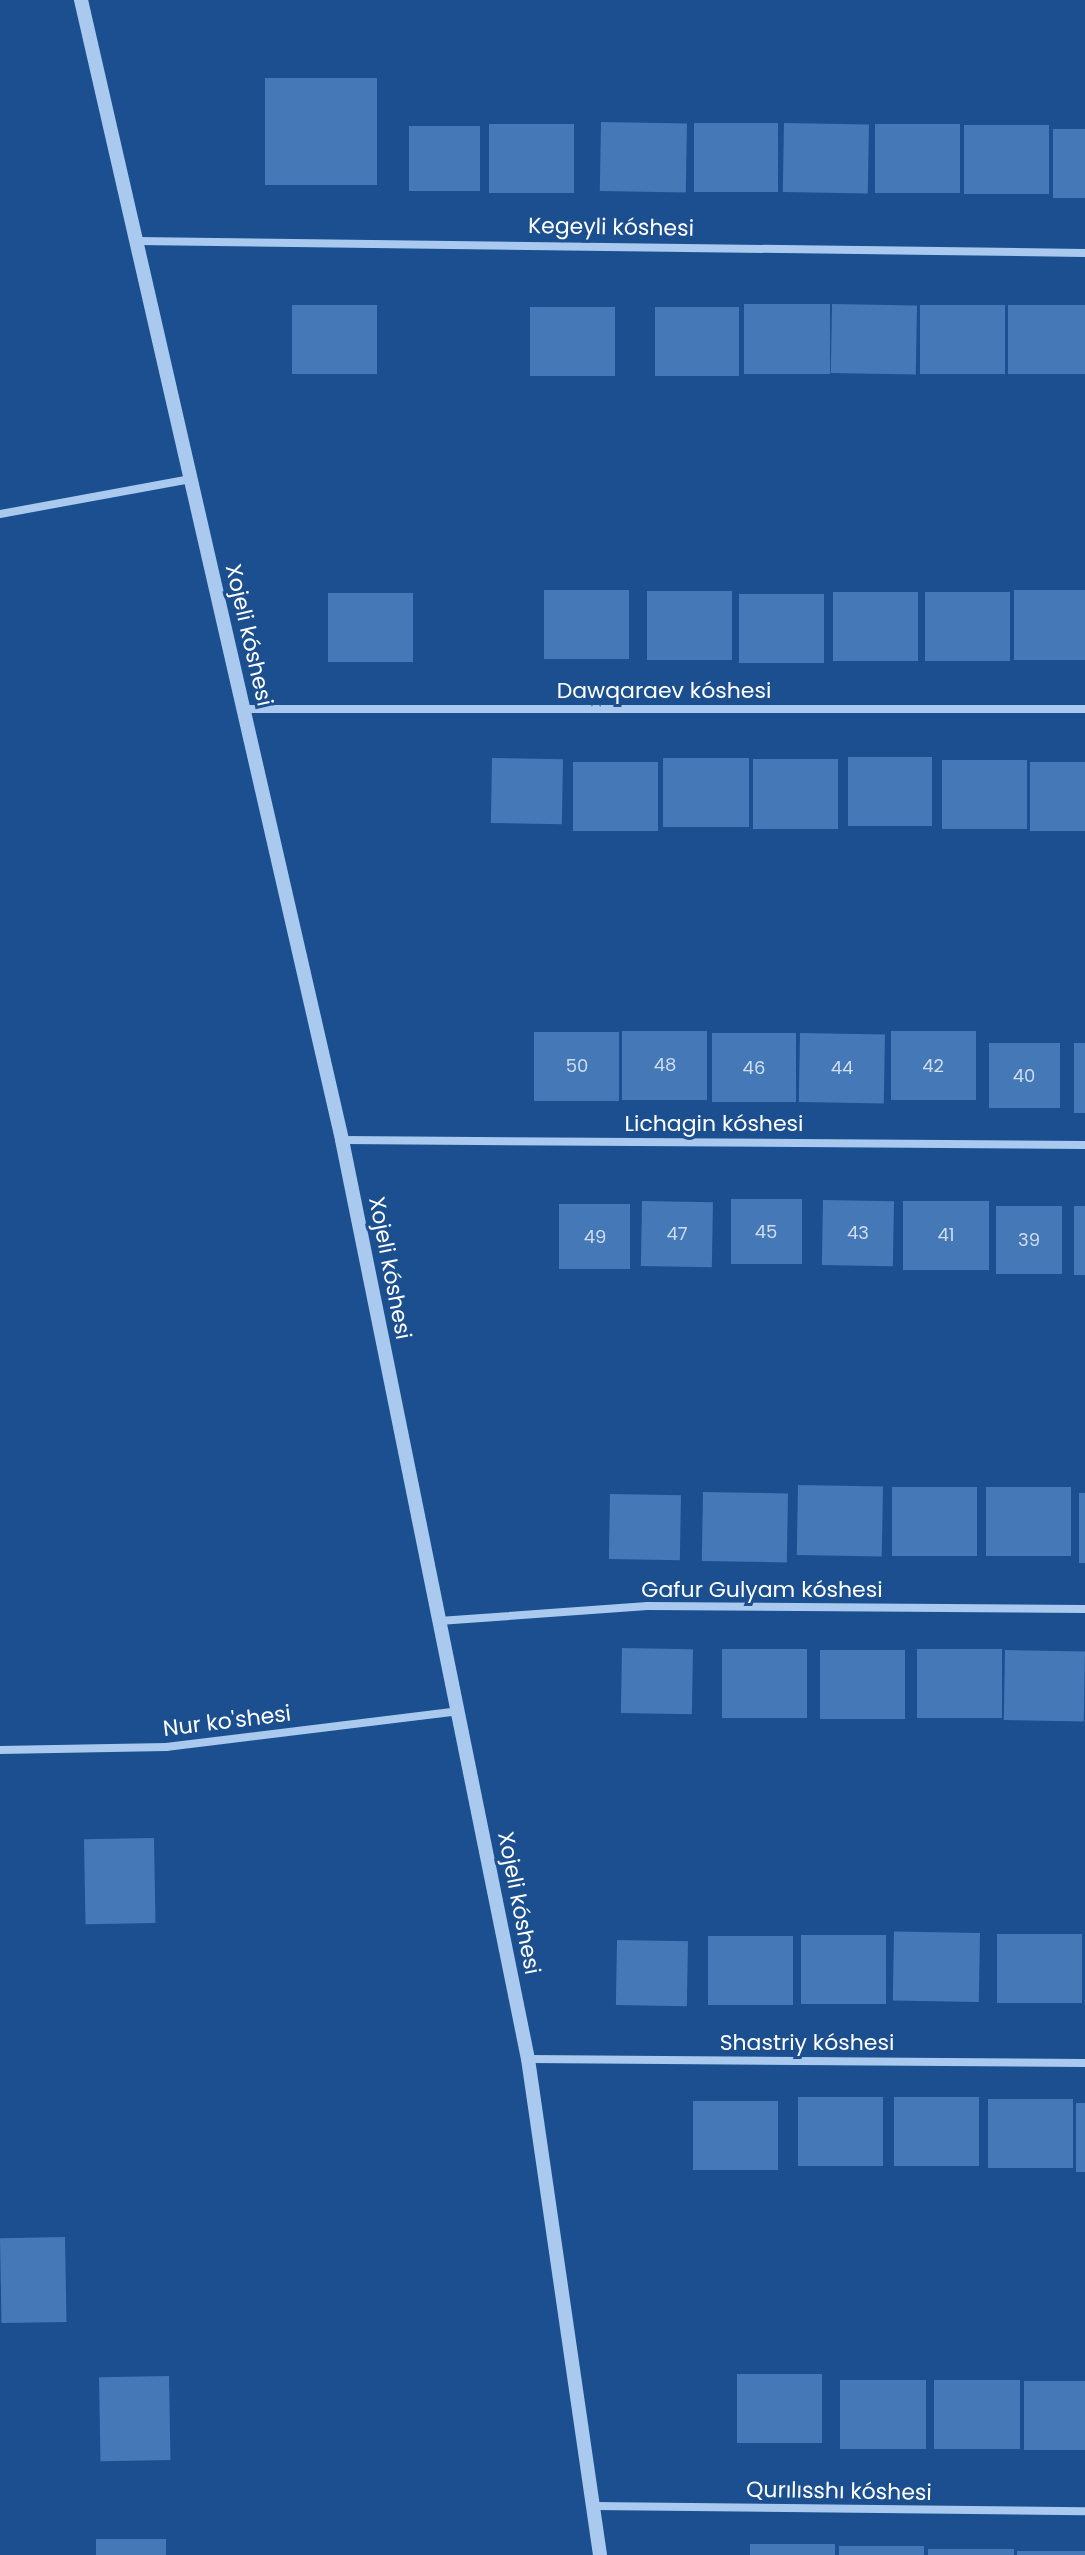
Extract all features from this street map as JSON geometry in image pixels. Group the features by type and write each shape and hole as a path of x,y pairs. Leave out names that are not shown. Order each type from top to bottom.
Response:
{"street":[{"name":"Xojeli kóshesi","path":"81,0 342,1140 458,1711 528,2059 600,2555"},
{"name":"Kegeyli kóshesi","path":"136,241 1085,253"},
{"path":"0,514 191,479"},
{"name":"Dawqaraev kóshesi","path":"243,709 1085,709"},
{"name":"Lichagin kóshesi","path":"342,1140 1085,1145"},
{"name":"Gafur Gulyam kóshesi","path":"439,1621 647,1606 1085,1609"},
{"name":"Nur ko'shesi","path":"0,1750 166,1747 458,1711"},
{"name":"Shastriy kóshesi","path":"528,2059 1085,2063"},
{"name":"Qurılısshı kóshesi","path":"593,2506 1085,2511"}],"building":[{"path":"265,78 377,78 377,185 265,185"},
{"path":"601,122 687,124 686,192 600,191"},
{"path":"694,123 778,123 778,192 694,192"},
{"path":"784,123 869,124 868,193 783,192"},
{"path":"489,124 574,124 574,193 489,193"},
{"path":"875,124 960,124 960,193 875,193"},
{"path":"964,125 1049,125 1049,194 964,194"},
{"path":"409,126 480,126 480,191 409,191"},
{"path":"1053,129 1085,129 1085,198 1053,198"},
{"path":"744,304 830,304 830,374 744,374"},
{"path":"832,304 917,305 916,374 831,373"},
{"path":"292,305 377,305 377,374 292,374"},
{"path":"920,305 1005,305 1005,374 920,374"},
{"path":"1008,305 1085,305 1085,374 1008,374"},
{"path":"530,307 615,307 615,376 530,376"},
{"path":"655,307 739,307 739,376 655,376"},
{"path":"544,590 629,590 629,659 544,659"},
{"path":"1014,590 1085,590 1085,660 1014,660"},
{"path":"647,591 732,591 732,660 647,660"},
{"path":"833,592 918,592 918,661 833,661"},
{"path":"925,592 1010,592 1010,661 925,661"},
{"path":"328,593 413,593 413,662 328,662"},
{"path":"739,594 824,594 824,663 739,663"},
{"path":"848,757 932,757 932,826 848,826"},
{"path":"492,758 563,759 562,824 491,823"},
{"path":"663,758 749,758 749,827 663,827"},
{"path":"753,759 838,759 838,829 753,829"},
{"path":"942,760 1027,760 1027,829 942,829"},
{"path":"573,762 658,762 658,831 573,831"},
{"path":"1030,762 1085,762 1085,831 1030,831"},
{"path":"622,1031 707,1031 707,1100 622,1100"},
{"path":"891,1031 976,1031 976,1100 891,1100"},
{"path":"534,1032 619,1032 619,1101 534,1101"},
{"path":"712,1033 796,1033 796,1102 712,1102"},
{"path":"800,1033 885,1034 884,1103 799,1102"},
{"path":"989,1043 1060,1043 1060,1108 989,1108"},
{"path":"1074,1043 1085,1043 1085,1113 1074,1113"},
{"path":"731,1199 802,1199 802,1264 731,1264"},
{"path":"823,1200 894,1201 893,1266 822,1265"},
{"path":"642,1201 713,1202 712,1267 641,1266"},
{"path":"903,1201 989,1201 989,1270 903,1270"},
{"path":"559,1204 630,1204 630,1269 559,1269"},
{"path":"996,1206 1062,1206 1062,1274 996,1274"},
{"path":"1074,1206 1085,1206 1085,1275 1074,1275"},
{"path":"798,1485 883,1486 882,1556 797,1555"},
{"path":"892,1487 977,1487 977,1556 892,1556"},
{"path":"986,1487 1071,1487 1071,1556 986,1556"},
{"path":"703,1492 788,1493 787,1562 702,1561"},
{"path":"1079,1493 1085,1493 1085,1563 1079,1563"},
{"path":"610,1494 681,1495 680,1560 609,1559"},
{"path":"622,1648 693,1649 692,1714 621,1713"},
{"path":"722,1649 807,1649 807,1718 722,1718"},
{"path":"917,1649 1002,1649 1002,1718 917,1718"},
{"path":"820,1650 905,1650 905,1719 820,1719"},
{"path":"1005,1650 1085,1651 1084,1721 1004,1720"},
{"path":"154,1838 155,1923 85,1924 84,1839"},
{"path":"894,1931 980,1933 979,2002 893,2000"},
{"path":"997,1934 1082,1934 1082,2003 997,2003"},
{"path":"801,1935 886,1935 886,2004 801,2004"},
{"path":"708,1936 793,1936 793,2005 708,2005"},
{"path":"617,1940 688,1941 687,2006 616,2005"},
{"path":"798,2097 883,2097 883,2166 798,2166"},
{"path":"894,2097 979,2097 979,2166 894,2166"},
{"path":"988,2099 1073,2099 1073,2168 988,2168"},
{"path":"693,2101 778,2101 778,2170 693,2170"},
{"path":"1076,2103 1085,2103 1085,2172 1076,2172"},
{"path":"65,2237 66,2322 1,2323 0,2238"},
{"path":"737,2374 822,2374 822,2443 737,2443"},
{"path":"169,2376 170,2460 100,2461 99,2377"},
{"path":"840,2380 926,2380 926,2449 840,2449"},
{"path":"934,2380 1020,2380 1020,2449 934,2449"},
{"path":"1024,2381 1085,2381 1085,2450 1024,2450"},
{"path":"96,2539 166,2539 166,2555 96,2555"},
{"path":"750,2544 835,2544 835,2555 750,2555"},
{"path":"839,2546 924,2546 924,2555 839,2555"},
{"path":"928,2549 1014,2549 1014,2555 928,2555"},
{"path":"1017,2551 1085,2551 1085,2555 1017,2555"}]}
